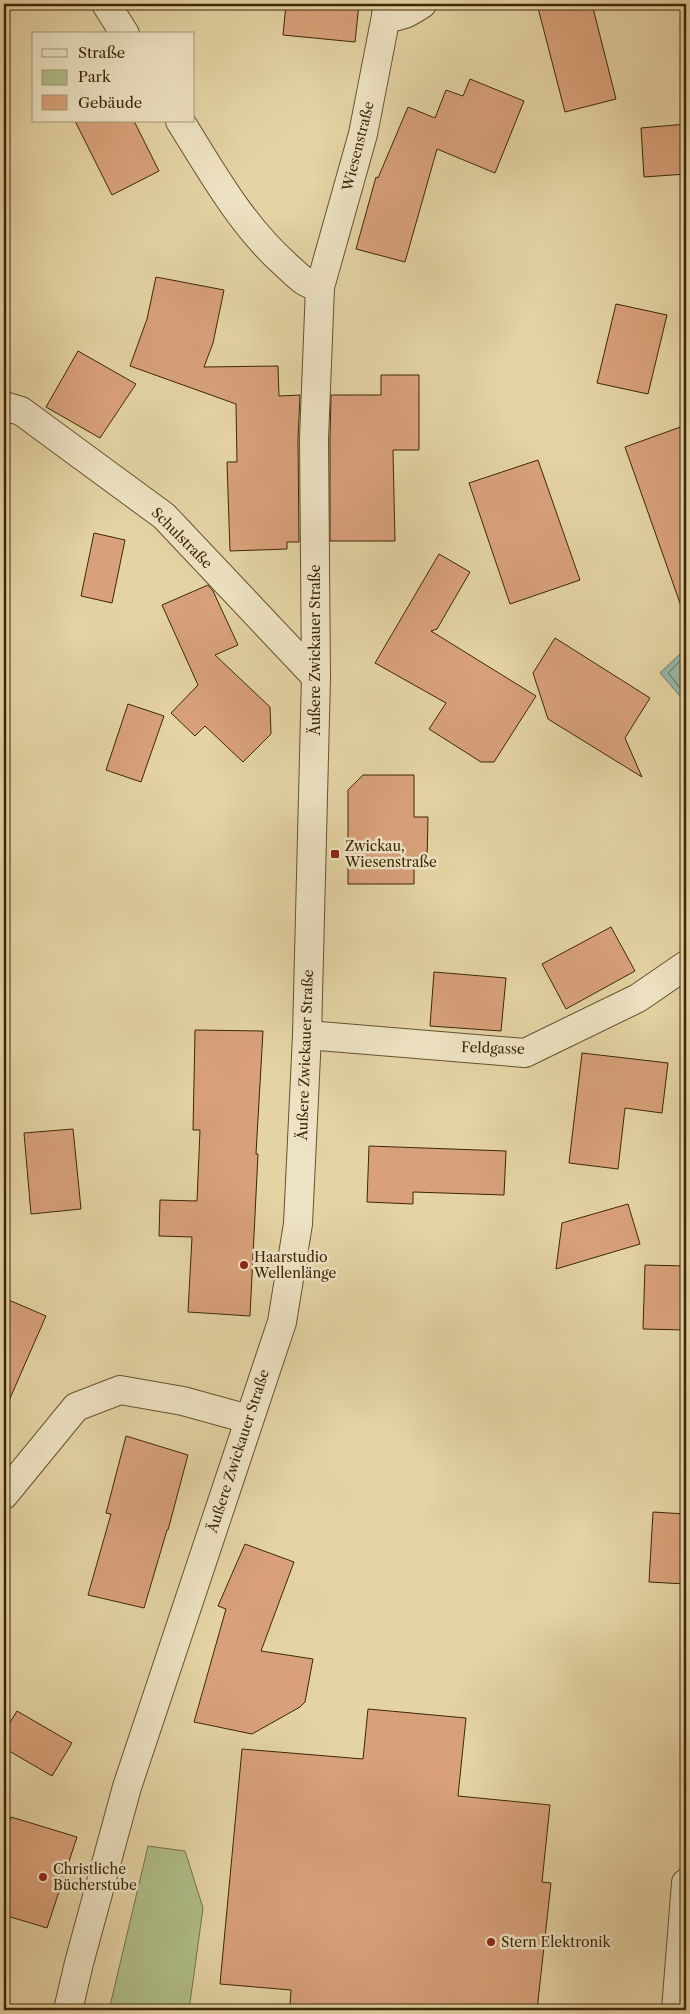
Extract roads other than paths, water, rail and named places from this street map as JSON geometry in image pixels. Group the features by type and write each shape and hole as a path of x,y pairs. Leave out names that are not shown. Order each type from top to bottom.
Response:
{"street":[{"path":"106,4 124,32"},
{"path":"386,10 394,17 406,14 422,4"},
{"name":"Wiesenstraße","path":"320,287 363,134 386,10"},
{"path":"181,122 234,207 270,251 308,285 320,287"},
{"name":"Äußere Zwickauer Straße","path":"68,2010 127,1787 248,1419 282,1322 298,1224 307,1035 316,677 314,439 320,287"},
{"name":"Schulstraße","path":"4,406 21,411 164,516 316,677"},
{"name":"Feldgasse","path":"307,1035 525,1053 638,998 686,965"},
{"path":"4,1495 76,1407 120,1390 183,1401 248,1419"},
{"path":"676,2010 686,1883"}],"water":[{"path":"686,648 686,703 660,673"}],"place":[{"name":"Zwickau, Wiesenstraße","path":"335,854"},
{"name":"Haarstudio Wellenlänge","path":"244,1265"},
{"name":"Christliche Bücherstube","path":"43,1877"},
{"name":"Stern Elektronik","path":"491,1942"}]}
